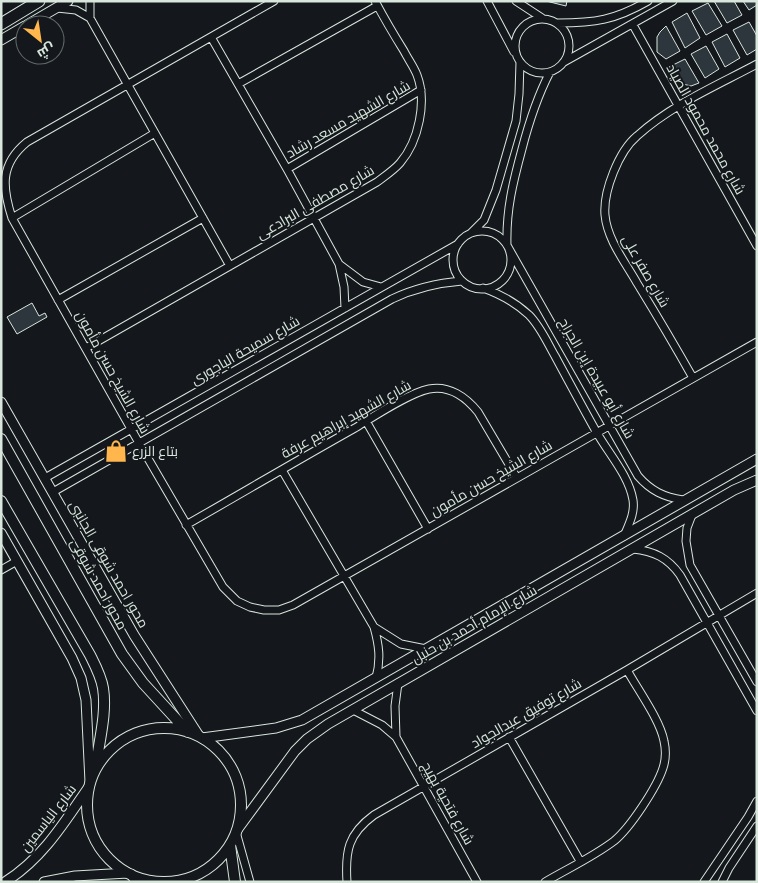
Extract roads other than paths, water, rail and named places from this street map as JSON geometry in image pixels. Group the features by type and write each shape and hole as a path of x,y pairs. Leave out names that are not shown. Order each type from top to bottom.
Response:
{"main road":[{"path":"1,24 39,1"},
{"name":"محور احمد شوقى","path":"1,439 122,654 143,683 188,732"},
{"path":"1,501 85,646 98,672 104,700 96,769"},
{"path":"170,728 201,737 214,746 225,758 236,778 241,800 240,815 230,845 218,859 203,871 186,878 168,882 131,877 106,856 97,844 91,831 87,810 89,785 96,769 106,754 119,742 135,733 152,729 170,728"},
{"path":"230,845 235,882"}],"street":[{"path":"44,15 68,1"},
{"path":"90,1 90,18"},
{"name":"شارع الشيخ حسن مأمون","path":"274,1 27,142 10,159 5,173 4,186 6,202 12,218 58,300 186,525 223,587 237,601 250,607 264,610 279,610 286,607 428,529 757,342"},
{"path":"487,1 520,62 533,72 542,73 558,68 564,62 673,1"},
{"path":"516,1 542,18"},
{"path":"558,23 606,20 631,11 648,1"},
{"path":"238,84 376,4"},
{"name":"شارع مصطفى البرادعى","path":"86,348 377,182 401,162 410,150 415,136 421,90 417,74 376,4"},
{"path":"55,8 71,9 81,12 90,18 230,266"},
{"path":"516,55 514,46 519,30 533,19 550,19 558,23 568,37 568,54 564,62"},
{"name":"شارع محمد محمود الصياد","path":"633,25 757,246"},
{"path":"1,40 15,32"},
{"path":"211,37 339,264 344,287 344,308"},
{"path":"471,233 491,232 500,237 508,246 511,258 509,270 503,280 494,286 475,288 462,280 456,272 454,253 458,244 471,233 488,212 496,190 516,120 520,94 520,62"},
{"name":"شارع صفر على","path":"693,378 615,246 605,214 610,183 625,149 635,137 653,122 678,105 757,64"},
{"name":"شارع أبو عبيدة إبن الجراح","path":"550,72 541,88 531,118 510,194 507,210 508,246 638,476 657,493 682,500"},
{"name":"شارع الشهيد مسعد رشاد","path":"287,169 421,90"},
{"path":"12,218 155,133"},
{"path":"58,300 203,218"},
{"name":"شارع سميحة الباجورى","path":"45,478 458,244"},
{"path":"339,264 363,282 381,287"},
{"name":"شارع سميحة الباجورى","path":"53,492 392,298 419,288 462,280"},
{"name":"شارع أبو عبيدة إبن الجراح","path":"483,288 499,294 514,303 529,315 536,324 628,484 634,510 624,536"},
{"name":"شارع الشهيد إبراهيم عرفة","path":"186,525 366,421 418,392 429,389 440,388 450,390 470,402 478,412 517,478"},
{"name":"محور احمد شوقى الجانبى","path":"1,402 138,641 201,737"},
{"path":"366,421 428,529"},
{"name":"شارع الإمام أحمد بن حنبل","path":"201,737 290,724 302,720 624,536 682,500 757,459"},
{"path":"282,470 374,626 380,655 376,678"},
{"path":"726,477 734,490"},
{"name":"شارع الإمام أحمد بن حنبل","path":"236,831 295,751 314,734 398,683 734,490 757,480"},
{"path":"692,515 686,541 687,554 693,572 757,682"},
{"path":"1,533 72,658 81,678 86,700 89,785"},
{"path":"633,549 655,554 665,558 673,565 757,711"},
{"path":"1,570 17,561"},
{"name":"شارع توفيق عبدالجواد","path":"347,882 347,855 350,843 355,832 374,815 757,593"},
{"path":"374,626 401,644 426,649"},
{"path":"435,644 443,658"},
{"path":"544,882 609,844 622,833 640,810 664,767 666,754 664,738 660,727 627,670"},
{"name":"شارع فتحية بهيج","path":"396,737 395,706 398,683"},
{"name":"شارع فتحية بهيج","path":"353,710 382,725 396,737 477,882"},
{"path":"509,736 580,861"},
{"name":"شارع الياسمين","path":"5,882 43,852 89,785"},
{"path":"704,882 757,801"},
{"path":"722,882 757,826"},
{"path":"236,831 250,882"},
{"path":"44,882 75,876 131,877"}],"place":[{"name":"بتاع الزرع","path":"116,451"}]}
